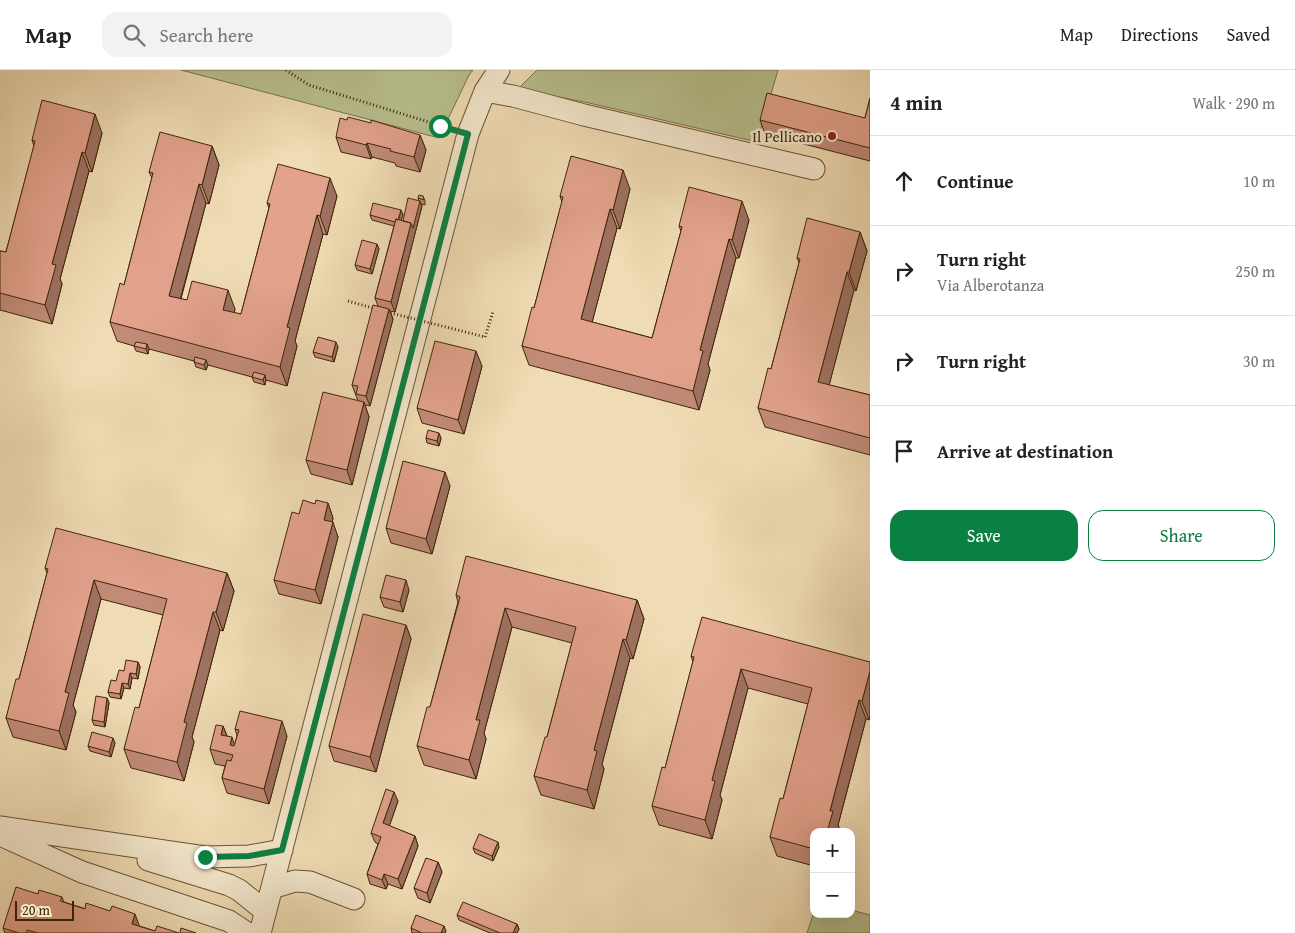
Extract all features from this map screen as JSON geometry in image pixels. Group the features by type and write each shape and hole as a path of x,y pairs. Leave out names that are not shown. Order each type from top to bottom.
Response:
{"street":[{"path":"260,933 468,134 485,91 499,70"},
{"path":"485,91 513,96 584,115 814,169"},
{"path":"0,828 205,857 249,856 282,850"},
{"path":"0,828 152,860 229,884 266,911"},
{"path":"0,835 82,872 229,921 247,933"},
{"path":"272,888 295,881 310,882 354,898"}],"path":[{"path":"286,70 309,85 468,134"},
{"path":"348,301 485,337 493,312"}],"green space":[{"path":"181,70 473,70 439,138"},
{"path":"537,70 778,70 757,142 589,103 518,89"},
{"path":"855,911 870,915 870,933 807,933 812,918 855,918"}],"building":[{"path":"767,93 865,118 870,98 870,148 760,120"},
{"path":"42,100 95,114 85,153 82,152 52,264 56,265 45,305 0,293 0,251 6,252 35,141 32,140"},
{"path":"348,117 371,123 371,120 420,135 414,157 390,151 391,149 336,137 340,118 347,120"},
{"path":"160,132 212,146 202,185 199,184 169,296 187,300 192,281 228,290 223,310 241,314 270,204 267,203 278,164 330,178 320,216 317,215 287,327 290,328 280,367 110,322 120,283 124,285 153,173 149,172"},
{"path":"571,156 623,170 613,210 610,209 581,319 652,338 682,227 679,226 689,187 742,201 732,240 729,239 700,350 703,351 693,391 522,346 563,197 560,196"},
{"path":"419,195 423,196 424,200 418,198"},
{"path":"408,198 420,201 413,228 411,223 403,221"},
{"path":"373,203 401,210 398,220 396,219 395,222 370,215"},
{"path":"807,218 860,232 849,272 847,272 818,382 870,395 870,438 758,408 768,368 771,369 800,259 797,258"},
{"path":"396,219 411,223 391,302 375,298"},
{"path":"362,240 377,244 370,269 355,265"},
{"path":"373,305 389,309 366,396 356,394 358,386 352,385"},
{"path":"318,337 336,342 332,357 313,352"},
{"path":"435,341 476,351 458,420 417,408"},
{"path":"136,342 147,344 146,349 134,346"},
{"path":"195,357 206,360 204,365 194,362"},
{"path":"254,372 265,375 263,380 252,377"},
{"path":"323,392 364,402 347,470 306,460"},
{"path":"428,430 439,433 437,441 426,438"},
{"path":"403,461 445,472 426,539 386,528"},
{"path":"303,500 315,504 316,500 328,503 324,520 333,522 315,590 274,580 292,512 299,514"},
{"path":"56,528 227,573 216,612 213,612 184,722 187,723 177,762 124,749 135,707 139,708 167,599 94,580 65,692 69,693 59,731 6,718 16,679 19,679 48,569 45,568"},
{"path":"466,556 637,600 626,640 623,639 594,750 597,751 587,790 534,776 545,737 547,737 576,627 505,608 476,720 480,720 469,760 417,746 427,707 430,707 460,597 456,595"},
{"path":"386,575 406,580 400,602 380,597"},
{"path":"363,614 406,625 370,757 329,746"},
{"path":"702,617 870,662 870,671 862,701 859,700 830,811 833,811 828,828 810,828 810,848 770,837 780,798 783,799 812,688 741,669 712,780 715,781 705,820 652,806 662,767 665,768 694,657 691,656"},
{"path":"126,660 138,662 136,674 130,673 128,684 122,683 120,694 108,692 111,680 116,681 119,670 124,671"},
{"path":"96,696 107,698 104,722 92,720"},
{"path":"240,711 282,721 264,789 222,778 227,760 231,761 233,755 210,749 216,725 223,726 221,735 232,737 230,745 234,746 239,730 235,729"},
{"path":"92,732 113,738 109,752 88,746"},
{"path":"386,789 394,792 383,823 415,836 398,879 384,874 382,880 367,874 381,837 371,833"},
{"path":"479,834 498,842 492,856 473,848"},
{"path":"426,858 438,862 427,893 414,888"},
{"path":"16,887 38,894 39,890 62,897 60,901 85,909 86,903 110,911 112,906 135,914 132,924 155,931 157,926 179,933 38,933 27,930 26,933 19,933 3,928"},
{"path":"463,902 517,924 513,933 500,933 457,915"},
{"path":"416,915 444,926 441,933 422,933 411,928"},
{"path":"181,928 196,933 180,933"}],"place":[{"name":"Il Pellicano","path":"832,136"}],"route":[{"path":"205,857 249,856 282,850 468,134 440,126"}]}
